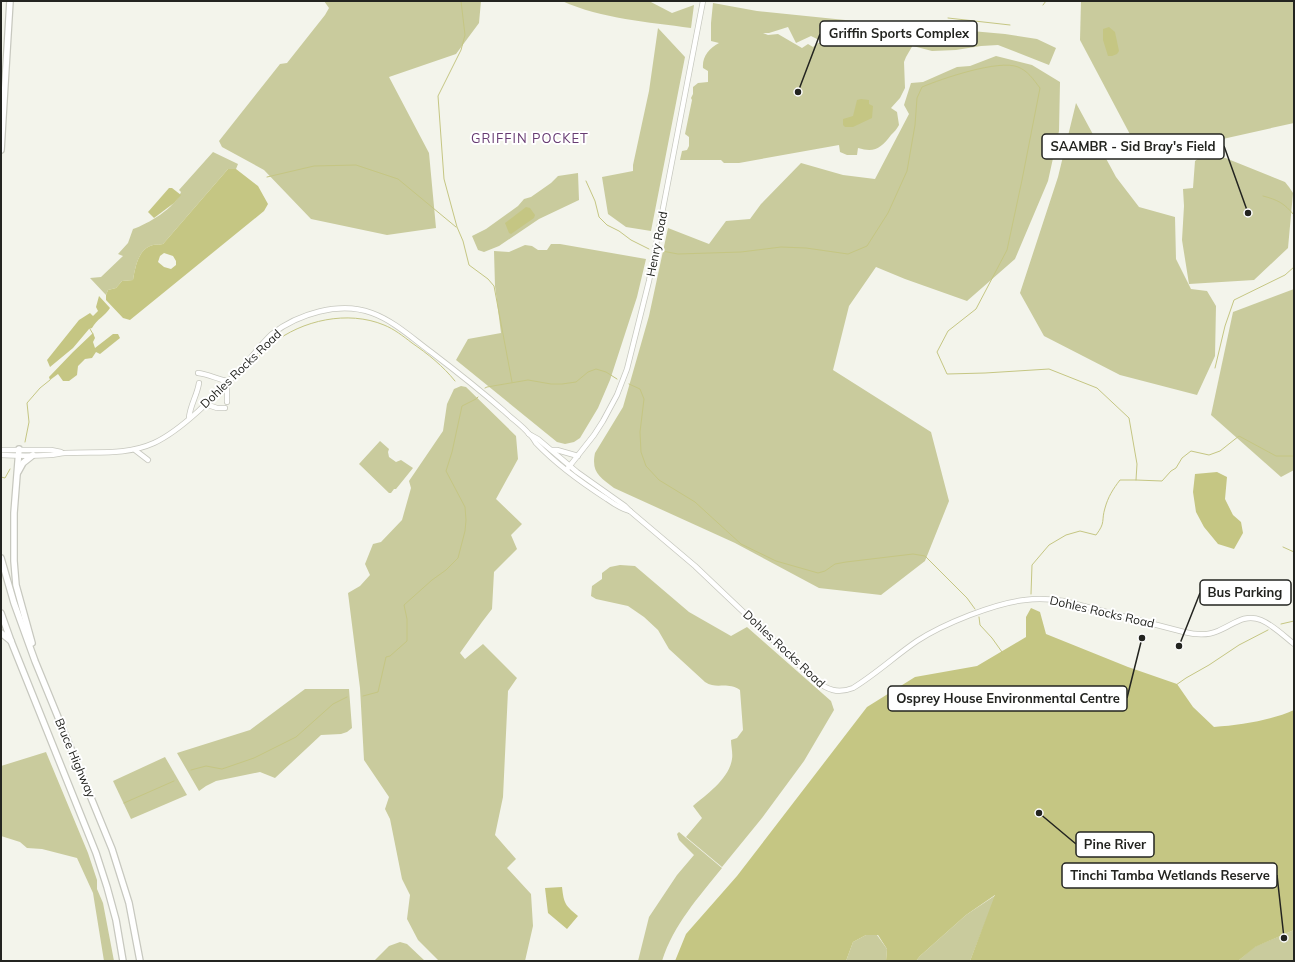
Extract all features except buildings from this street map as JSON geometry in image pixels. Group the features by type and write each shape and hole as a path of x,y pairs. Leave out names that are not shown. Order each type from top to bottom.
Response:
{"highway":[{"path":"1,150 10,1"},
{"path":"18,452 18,472 14,513 15,576 21,608 33,648 35,661"},
{"path":"18,472 23,463 33,455"},
{"name":"Bruce Highway","path":"1,558 14,603 35,661 112,849 129,903 140,961"},
{"name":"Bruce Highway","path":"1,613 96,853 116,920 123,961"},
{"path":"1,633 11,641"}],"main road":[{"name":"Henry Road","path":"568,468 594,435 608,414 627,370 649,281 703,1"},
{"name":"Dohles Rocks Road","path":"1,450 33,455 52,455 63,453 115,452 135,450 145,447 164,438 205,404 271,335 286,325 314,313 332,309 352,308 370,312 387,320 470,382 529,434 536,442 568,468 625,506 690,561 815,680 833,691 843,691 853,688 918,641 942,628 986,610 1013,602 1026,600 1046,599 1071,603 1201,635 1214,632 1242,619 1256,618 1266,622 1294,644"},
{"path":"198,373 227,381 227,402"},
{"path":"189,418 190,409 200,384"},
{"path":"205,404 225,408"},
{"name":"Dohles Rocks Road","path":"529,434 552,450 568,468"},
{"name":"Dohles Rocks Road","path":"1,455 18,452 51,450 63,453"},
{"path":"135,450 148,460"},
{"path":"552,450 578,456"}],"shaded area":[{"path":"324,1 481,1 479,23 456,54 389,77 429,153 436,228 387,235 311,219 264,170 222,147 219,141 280,64 287,63 325,15 329,8"},
{"path":"562,1 649,1 672,13 694,5 691,28 609,16"},
{"path":"1081,1 1294,1 1294,123 1142,157 1080,40"},
{"path":"713,3 757,11 894,25 895,22 934,24 934,30 938,28 1005,34 1037,39 1056,48 1049,65 998,45 932,51 913,46 917,38 904,62 905,88 900,98 891,108 897,112 899,125 881,146 873,150 858,148 857,155 847,155 840,152 839,145 739,163 724,163 721,160 680,160 682,151 687,150 689,146 689,137 685,134 693,87 698,83 708,82 708,71 703,68 704,60 709,50 719,43 711,41","holes":["788,27 796,43 811,36 823,42 818,43 813,47 808,44 802,48 778,34 768,35 763,33 769,33"]},
{"path":"1109,27 1115,32 1119,51 1117,54 1112,56 1108,56 1103,40 1103,29"},
{"path":"658,28 685,57 651,231 626,227 608,214 602,177 633,171 649,91"},
{"path":"996,56 1032,65 1060,82 1059,131 1048,181 1015,259 967,301 876,267 849,306 833,370 931,432 949,501 925,561 881,595 819,588 735,543 614,488 601,477 594,465 595,453 623,407 649,316 668,228 709,244 726,221 750,219 761,204 801,163 843,175 875,179 909,114 904,105 911,83 923,82 957,67 970,66"},
{"path":"857,100 869,100 869,104 873,106 872,118 853,127 845,127 843,125 843,119 853,116"},
{"path":"1076,103 1116,177 1139,207 1175,217 1176,259 1191,289 1207,291 1216,306 1215,356 1197,395 1120,375 1044,336 1020,293 1058,177"},
{"path":"1208,151 1285,182 1293,193 1288,248 1254,280 1189,284 1182,240 1184,206 1183,189 1193,188 1195,161"},
{"path":"213,152 238,164 236,169 228,169 163,244 152,245 146,248 138,260 133,280 122,281 116,288 108,290 106,295 90,278 101,277 123,256 118,254 128,243 133,229 160,215 173,204 181,192 179,190"},
{"path":"228,169 236,169 258,186 268,204 264,211 130,320 123,318 106,300 108,290 116,288 122,281 133,280 138,260 146,248 152,245 163,244","holes":["164,253 173,256 176,261 176,265 171,269 164,267 158,262 160,256"]},
{"path":"578,173 579,200 539,219 499,246 484,252 478,250 472,236 486,229 518,206 524,199 531,197 551,183 558,176"},
{"path":"169,188 172,188 181,195 174,203 154,218 148,212"},
{"path":"526,207 530,208 535,215 534,218 511,234 509,233 505,223"},
{"path":"551,244 560,244 646,259 637,297 610,380 598,408 580,438 574,442 565,444 557,442 456,360 468,339 501,333 495,286 494,251 509,252 525,245 532,246 538,250 547,250"},
{"path":"1294,289 1294,470 1281,477 1211,415 1233,312"},
{"path":"99,296 110,308 73,348 50,367 47,360 79,320 90,313 93,316 98,311 96,307"},
{"path":"93,333 95,338 93,342 95,348 113,334 118,334 120,338 100,354 96,352 92,358 85,359 78,366 77,375 69,381 63,381 58,374 50,380 49,377"},
{"path":"461,386 466,387 516,436 518,459 496,499 522,524 511,535 517,549 494,572 492,609 460,653 465,659 483,644 517,678 508,691 503,797 495,835 516,859 507,868 531,894 533,926 525,961 439,961 418,940 407,919 410,895 402,879 390,819 385,809 389,797 364,760 360,688 348,593 360,586 370,575 365,564 373,544 381,542 402,520 411,488 409,481 443,431 447,404 454,389"},
{"path":"380,441 389,449 389,457 396,462 401,460 413,468 391,493 389,493 359,464"},
{"path":"1217,472 1227,477 1225,499 1233,515 1241,522 1243,533 1234,549 1218,544 1204,527 1196,512 1193,492 1195,474"},
{"path":"620,565 635,566 689,612 731,636 747,627 831,701 834,710 804,761 762,818 722,867 686,837 702,818 693,806 717,786 727,773 730,766 732,757 731,740 737,738 743,730 740,690 735,687 714,685 705,682 669,649 658,630 644,617 628,606 596,599 591,596 592,586 602,579 602,573 610,567"},
{"path":"1031,608 1040,612 1046,634 1128,667 1177,684 1193,707 1214,727 1255,722 1294,710 1294,930 1255,947 1238,961 970,961 995,895 966,915 916,961 886,961 887,949 878,935 866,935 853,942 846,961 675,961 686,934 737,876 867,707 915,677 977,666 1026,637 1026,617"},
{"path":"305,689 349,689 352,728 341,734 321,735 275,778 260,772 216,781 199,791 177,753 250,730"},
{"path":"46,752 88,853 97,880 97,889 103,903 114,961 104,961 93,893 77,858 42,849 27,848 20,842 1,836 1,766"},
{"path":"165,757 187,795 131,819 113,781"},
{"path":"679,832 722,868 680,923 662,961 638,961 649,917 677,875 694,855 679,840 677,834"},
{"path":"562,887 566,904 578,916 567,929 548,913 545,888"},
{"path":"996,895 970,961 916,961 966,915"},
{"path":"1294,930 1294,961 1238,961 1254,947"},
{"path":"866,935 877,935 887,949 886,961 846,961 853,942"},
{"path":"400,942 407,944 425,961 374,961 389,946"}],"waterway":[{"path":"461,1 465,35 461,50 438,96 444,179 469,265 488,279 494,286 512,382"},
{"path":"1043,5 1046,1"},
{"path":"948,18 1010,25"},
{"path":"662,251 678,254 741,252 781,247 806,248 848,254 867,246 888,213 907,171 915,125 917,98 922,87 942,79 984,68 1009,65 1018,67 1025,71 1040,88 1007,250 976,309 948,331 937,352 947,374 1049,369 1097,388 1129,418 1137,464 1136,480"},
{"path":"267,177 314,166 356,165 398,179 456,227"},
{"path":"586,181 595,201 599,217 607,225 649,249"},
{"path":"1263,196 1280,202 1294,215"},
{"path":"1215,368 1225,326 1234,300 1285,275 1294,267"},
{"path":"244,372 272,344 297,329 311,323 326,320 356,318 384,325 395,331 435,360 455,381"},
{"path":"90,329 93,334"},
{"path":"485,388 528,380 551,384 576,382 588,372 596,369 606,372 617,379"},
{"path":"25,442 29,422 27,403 40,388 50,380"},
{"path":"629,384 640,389 644,399 640,432 641,452 646,466 659,480 695,502 741,544 776,561 818,573 825,571 835,564 846,562 913,554 925,556 967,598 975,609"},
{"path":"363,696 378,692 386,657 390,656 407,641 407,619 404,605 458,558 465,531 465,507 446,471 452,452 462,406 478,397"},
{"path":"1031,594 1032,565 1049,545 1066,535 1080,531 1096,535 1102,524 1108,500 1120,480 1162,481 1171,471 1176,468 1182,458 1191,451 1209,455 1220,451 1239,436 1276,456 1294,456"},
{"path":"1,477 5,478 10,469"},
{"path":"1283,547 1294,552"},
{"path":"979,617 980,625 1002,652"},
{"path":"1281,624 1294,621"},
{"path":"1176,685 1239,645 1268,630"},
{"path":"191,770 206,766 222,769 254,758 296,737 333,704 347,697"},
{"path":"124,803 174,781"}],"place":[{"name":"Griffin Sports Complex","path":"798,92"},
{"name":"SAAMBR - Sid Bray's Field","path":"1248,213"},
{"name":"Osprey House Environmental Centre","path":"1142,638"},
{"name":"Bus Parking","path":"1179,646"},
{"name":"Pine River","path":"1039,813"},
{"name":"Tinchi Tamba Wetlands Reserve","path":"1284,938"}],"district":[{"name":"GRIFFIN POCKET","path":"530,138"}]}
